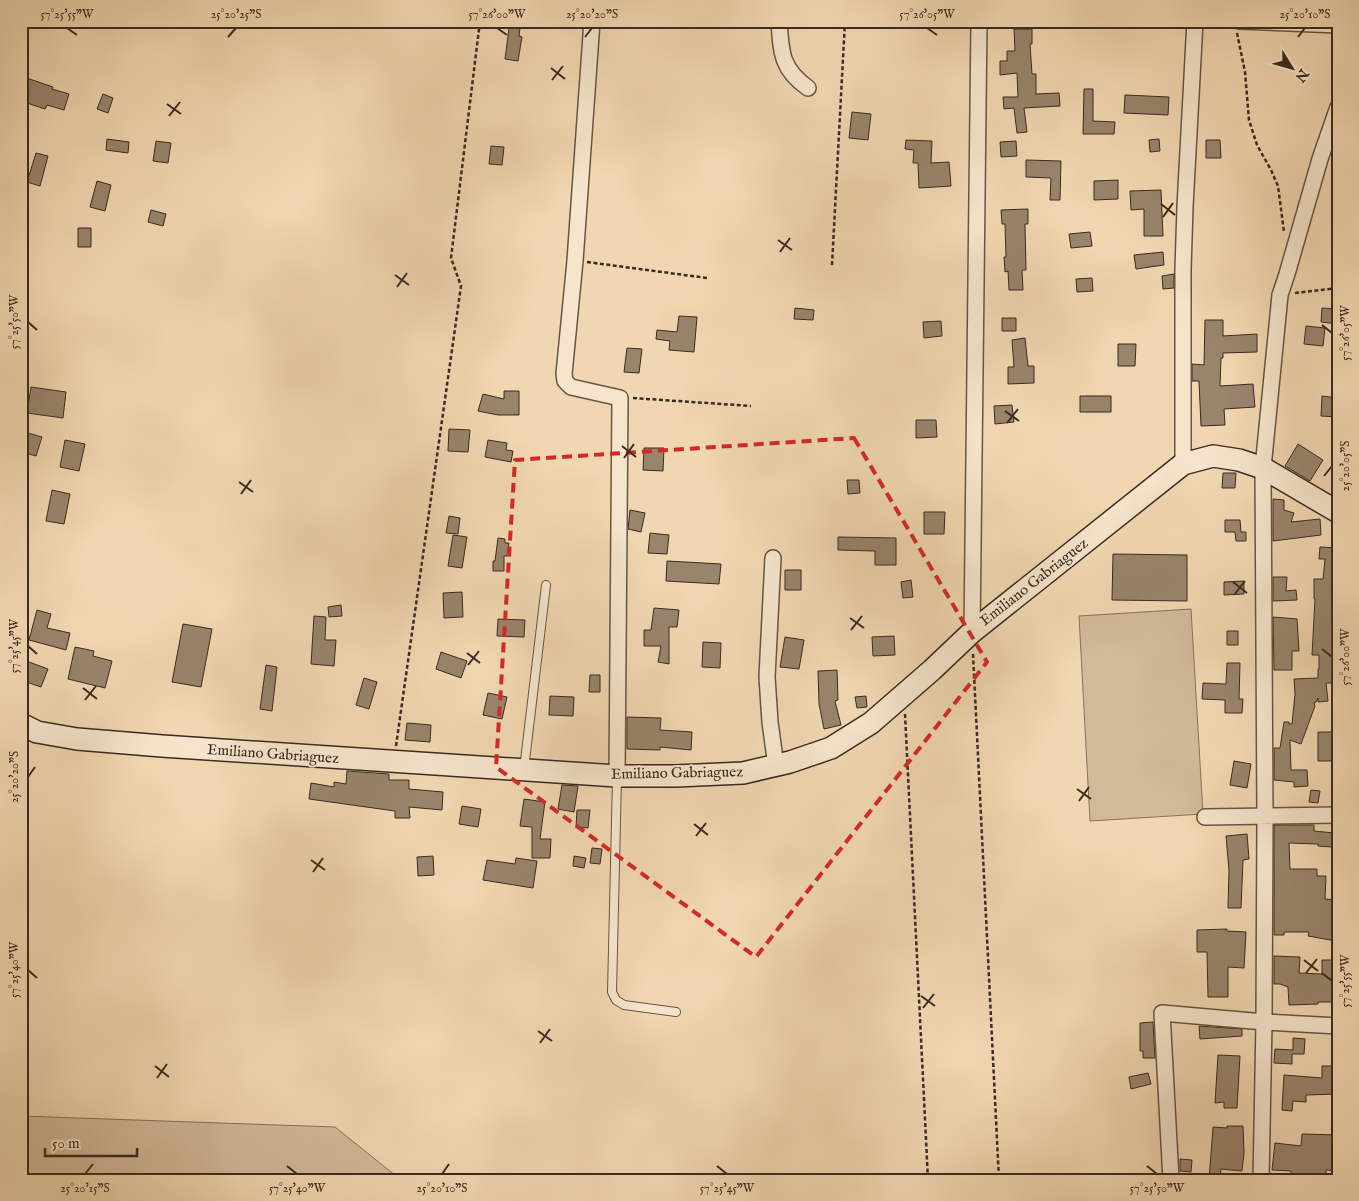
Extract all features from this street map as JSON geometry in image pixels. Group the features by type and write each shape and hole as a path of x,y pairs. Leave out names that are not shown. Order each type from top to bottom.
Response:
{"main road":[{"name":"Emiliano Gabriaguez","path":"21,724 37,732 77,739 162,746 617,776 743,773 776,766 831,748 871,723 972,632 1183,464 1213,456 1238,460 1264,468 1338,512"}],"street":[{"path":"592,21 575,261 564,374 565,381 571,387 620,398 617,776"},
{"path":"779,21 782,55 787,67 796,79 808,88"},
{"path":"972,632 980,21"},
{"path":"1183,464 1183,269 1195,21"},
{"path":"1238,25 1338,26"},
{"path":"1261,1180 1265,817 1264,468 1280,295 1320,159 1338,107"},
{"path":"773,558 768,677 770,722 776,766"},
{"path":"1205,817 1338,815"},
{"path":"1171,1180 1162,1013 1338,1026"}],"lane":[{"path":"524,770 546,585"},
{"path":"617,776 612,992 616,1000 624,1005 676,1012"}],"path":[{"path":"394,761 461,286 451,258 480,21"},
{"path":"832,266 845,21"},
{"path":"1238,25 1245,72 1249,120 1257,145 1278,186 1283,225 1293,255"},
{"path":"575,261 707,278"},
{"path":"1280,295 1338,288"},
{"path":"620,398 751,406"},
{"path":"972,632 998,1180"},
{"path":"904,693 928,1180"}],"highlighted area":[{"path":"854,438 987,662 756,957 496,767 515,460"}],"shaded area":[{"path":"1191,609 1203,814 1090,821 1079,616"},
{"path":"21,1116 335,1127 401,1180 21,1180"}],"building":[{"path":"510,21 521,21 519,36 522,37 518,61 505,59"},
{"path":"1014,29 1032,29 1032,44 1030,44 1032,74 1036,74 1036,94 1059,93 1060,106 1024,108 1027,132 1017,133 1014,108 1004,109 1003,97 1018,97 1017,73 1000,75 1000,61 1007,61 1007,51 1015,51"},
{"path":"21,76 69,94 64,110 47,105 45,109 21,101"},
{"path":"1084,89 1093,89 1093,121 1115,122 1114,134 1083,134"},
{"path":"103,94 113,98 108,113 97,109"},
{"path":"1125,95 1169,97 1168,115 1124,113"},
{"path":"852,112 871,114 868,140 849,138"},
{"path":"107,139 129,142 128,153 106,150"},
{"path":"1159,139 1160,151 1150,152 1149,140"},
{"path":"906,140 932,141 931,163 949,162 951,186 919,188 918,163 913,163 914,150 905,149"},
{"path":"1206,140 1220,140 1221,158 1206,158"},
{"path":"156,141 171,143 168,163 153,161"},
{"path":"1016,141 1017,156 1001,157 1000,142"},
{"path":"491,146 504,147 502,165 489,164"},
{"path":"36,153 48,156 40,186 27,182"},
{"path":"1026,160 1061,161 1060,200 1050,200 1051,178 1026,177"},
{"path":"1118,180 1118,199 1094,200 1094,181"},
{"path":"97,181 111,185 105,211 90,207"},
{"path":"1161,190 1163,236 1144,236 1144,209 1131,210 1130,191"},
{"path":"1028,209 1028,224 1025,224 1026,270 1022,270 1023,290 1009,290 1008,271 1005,272 1004,257 1006,257 1005,224 1002,224 1001,210"},
{"path":"151,210 166,214 163,226 148,222"},
{"path":"78,228 91,228 91,247 78,247"},
{"path":"1090,232 1092,246 1071,248 1069,234"},
{"path":"1163,252 1164,265 1136,269 1134,255"},
{"path":"1174,274 1174,288 1163,289 1162,276"},
{"path":"1092,278 1093,291 1077,292 1076,279"},
{"path":"795,308 814,310 813,320 794,319"},
{"path":"1322,308 1338,309 1338,324 1321,322"},
{"path":"679,316 697,317 694,352 669,350 670,341 656,339 657,330 677,332"},
{"path":"1002,318 1016,318 1016,331 1002,331"},
{"path":"1205,320 1223,320 1223,336 1257,334 1257,352 1223,353 1223,358 1221,358 1220,386 1253,384 1255,407 1224,409 1225,425 1201,426 1199,381 1192,381 1192,364 1204,365"},
{"path":"941,321 942,336 924,338 923,322"},
{"path":"1306,326 1325,328 1323,346 1304,344"},
{"path":"1025,338 1028,366 1034,366 1034,383 1008,384 1008,367 1014,367 1012,340"},
{"path":"1118,344 1136,344 1135,366 1118,366"},
{"path":"627,348 642,349 639,373 624,372"},
{"path":"31,387 66,392 63,418 27,413"},
{"path":"504,391 519,391 519,415 498,415 478,411 483,394 504,399"},
{"path":"1080,396 1111,396 1111,412 1080,412"},
{"path":"1322,396 1338,398 1338,417 1321,416"},
{"path":"1012,405 1014,422 995,424 994,406"},
{"path":"916,420 936,420 937,437 916,438"},
{"path":"449,429 470,430 468,452 448,451"},
{"path":"21,431 42,437 36,456 21,452"},
{"path":"65,440 85,444 79,471 60,467"},
{"path":"488,440 507,443 506,450 513,451 511,462 485,457"},
{"path":"1298,444 1323,460 1310,481 1285,466"},
{"path":"644,448 664,448 663,471 643,470"},
{"path":"1223,473 1236,473 1235,488 1222,488"},
{"path":"847,480 859,480 860,493 848,494"},
{"path":"52,490 70,494 64,524 46,521"},
{"path":"1273,499 1284,500 1284,510 1294,513 1291,522 1320,519 1321,535 1273,541"},
{"path":"630,510 645,513 641,532 628,529"},
{"path":"924,512 945,512 944,534 924,534"},
{"path":"449,516 460,518 458,534 446,533"},
{"path":"1225,520 1240,520 1241,532 1246,532 1246,541 1236,541 1235,532 1225,532"},
{"path":"650,533 669,535 667,554 648,553"},
{"path":"453,535 467,537 462,568 448,566"},
{"path":"838,537 896,538 896,565 875,565 875,551 838,550"},
{"path":"498,538 505,539 505,543 509,543 507,556 504,556 504,571 493,571"},
{"path":"1320,547 1338,548 1335,621 1338,621 1338,636 1332,636 1332,683 1326,683 1328,701 1318,702 1318,698 1314,703 1315,706 1301,744 1290,740 1291,770 1307,770 1308,786 1294,787 1294,782 1274,780 1274,748 1280,748 1284,722 1292,724 1295,694 1294,679 1318,678 1319,655 1312,655 1315,599 1314,579 1323,579 1325,559 1319,559"},
{"path":"1113,554 1187,555 1187,601 1112,600"},
{"path":"667,561 721,564 719,584 666,581"},
{"path":"785,570 801,570 801,590 785,590"},
{"path":"1273,577 1287,577 1286,591 1296,590 1297,600 1273,601"},
{"path":"911,580 913,597 903,598 901,582"},
{"path":"1244,581 1244,594 1224,595 1224,582"},
{"path":"462,592 463,617 444,618 443,593"},
{"path":"341,605 342,616 329,617 328,607"},
{"path":"654,608 679,610 677,627 669,627 669,664 658,662 661,646 644,646 644,630 651,630"},
{"path":"37,610 51,614 47,628 70,633 66,650 29,640"},
{"path":"314,616 326,617 325,640 336,640 334,666 311,664"},
{"path":"1273,617 1297,619 1299,651 1292,651 1292,670 1274,670"},
{"path":"498,619 525,620 524,637 497,636"},
{"path":"183,624 212,629 201,687 172,682"},
{"path":"1227,631 1238,631 1238,645 1227,645"},
{"path":"894,636 895,655 873,656 872,637"},
{"path":"785,637 804,640 799,669 780,667"},
{"path":"703,642 721,643 720,668 702,667"},
{"path":"75,647 94,651 93,656 112,661 105,688 68,679"},
{"path":"441,652 467,661 461,678 436,669"},
{"path":"21,659 48,669 41,687 21,680"},
{"path":"1227,663 1240,663 1239,699 1243,699 1242,713 1225,713 1225,700 1202,699 1203,683 1226,684"},
{"path":"266,665 277,667 272,711 260,709"},
{"path":"837,670 838,700 835,701 841,725 824,729 819,704 818,671"},
{"path":"590,675 600,675 600,692 589,692"},
{"path":"364,678 377,682 369,709 356,705"},
{"path":"488,693 507,697 502,719 483,715"},
{"path":"550,696 574,697 573,716 549,715"},
{"path":"866,696 867,707 857,708 855,697"},
{"path":"627,717 661,718 660,730 692,732 691,750 660,747 660,750 627,749"},
{"path":"407,723 431,725 430,742 405,740"},
{"path":"1318,732 1337,732 1335,761 1318,761"},
{"path":"1234,761 1251,764 1247,788 1230,785"},
{"path":"347,771 389,774 389,780 409,780 409,789 443,792 442,810 409,807 410,818 395,818 395,811 309,799 311,783 334,787 334,782 346,784"},
{"path":"562,785 578,786 574,812 558,809"},
{"path":"1311,790 1320,791 1318,803 1309,802"},
{"path":"524,799 545,802 540,839 551,839 550,858 532,858 532,827 520,826"},
{"path":"462,806 481,809 478,827 459,824"},
{"path":"577,810 590,810 588,828 576,827"},
{"path":"1274,825 1314,825 1314,831 1334,833 1332,847 1318,846 1318,844 1289,843 1290,869 1317,869 1317,876 1326,876 1325,899 1337,900 1336,925 1338,925 1338,932 1336,941 1308,936 1309,932 1284,932 1284,935 1274,935"},
{"path":"1247,834 1249,859 1243,860 1241,908 1228,908 1229,870 1226,836"},
{"path":"592,848 602,849 600,864 590,863"},
{"path":"433,856 434,875 418,876 417,857"},
{"path":"574,856 586,858 584,868 573,866"},
{"path":"516,858 537,861 533,888 483,880 487,860 515,864"},
{"path":"1227,929 1227,931 1246,932 1244,968 1228,967 1228,997 1208,997 1207,952 1197,952 1197,930"},
{"path":"1274,956 1300,957 1299,973 1322,974 1322,960 1337,960 1336,984 1338,984 1338,1002 1289,1005 1288,987 1274,984"},
{"path":"1153,1022 1155,1058 1143,1058 1143,1051 1140,1051 1140,1023"},
{"path":"1199,1026 1242,1029 1242,1036 1200,1039"},
{"path":"1293,1038 1305,1039 1304,1054 1292,1054 1292,1064 1274,1063 1275,1049 1293,1050"},
{"path":"1218,1055 1240,1056 1237,1108 1224,1108 1224,1102 1215,1103"},
{"path":"1322,1066 1337,1066 1338,1094 1306,1095 1306,1102 1293,1101 1292,1111 1282,1110 1284,1075 1322,1078"},
{"path":"1148,1073 1151,1084 1131,1089 1129,1077"},
{"path":"1227,1126 1243,1126 1244,1153 1242,1171 1221,1169 1220,1180 1209,1180 1213,1127 1227,1128"},
{"path":"1302,1134 1338,1135 1336,1162 1338,1162 1338,1171 1326,1170 1326,1180 1291,1180 1291,1171 1272,1170 1275,1143 1301,1146"},
{"path":"1180,1159 1192,1160 1191,1172 1180,1171"}]}
